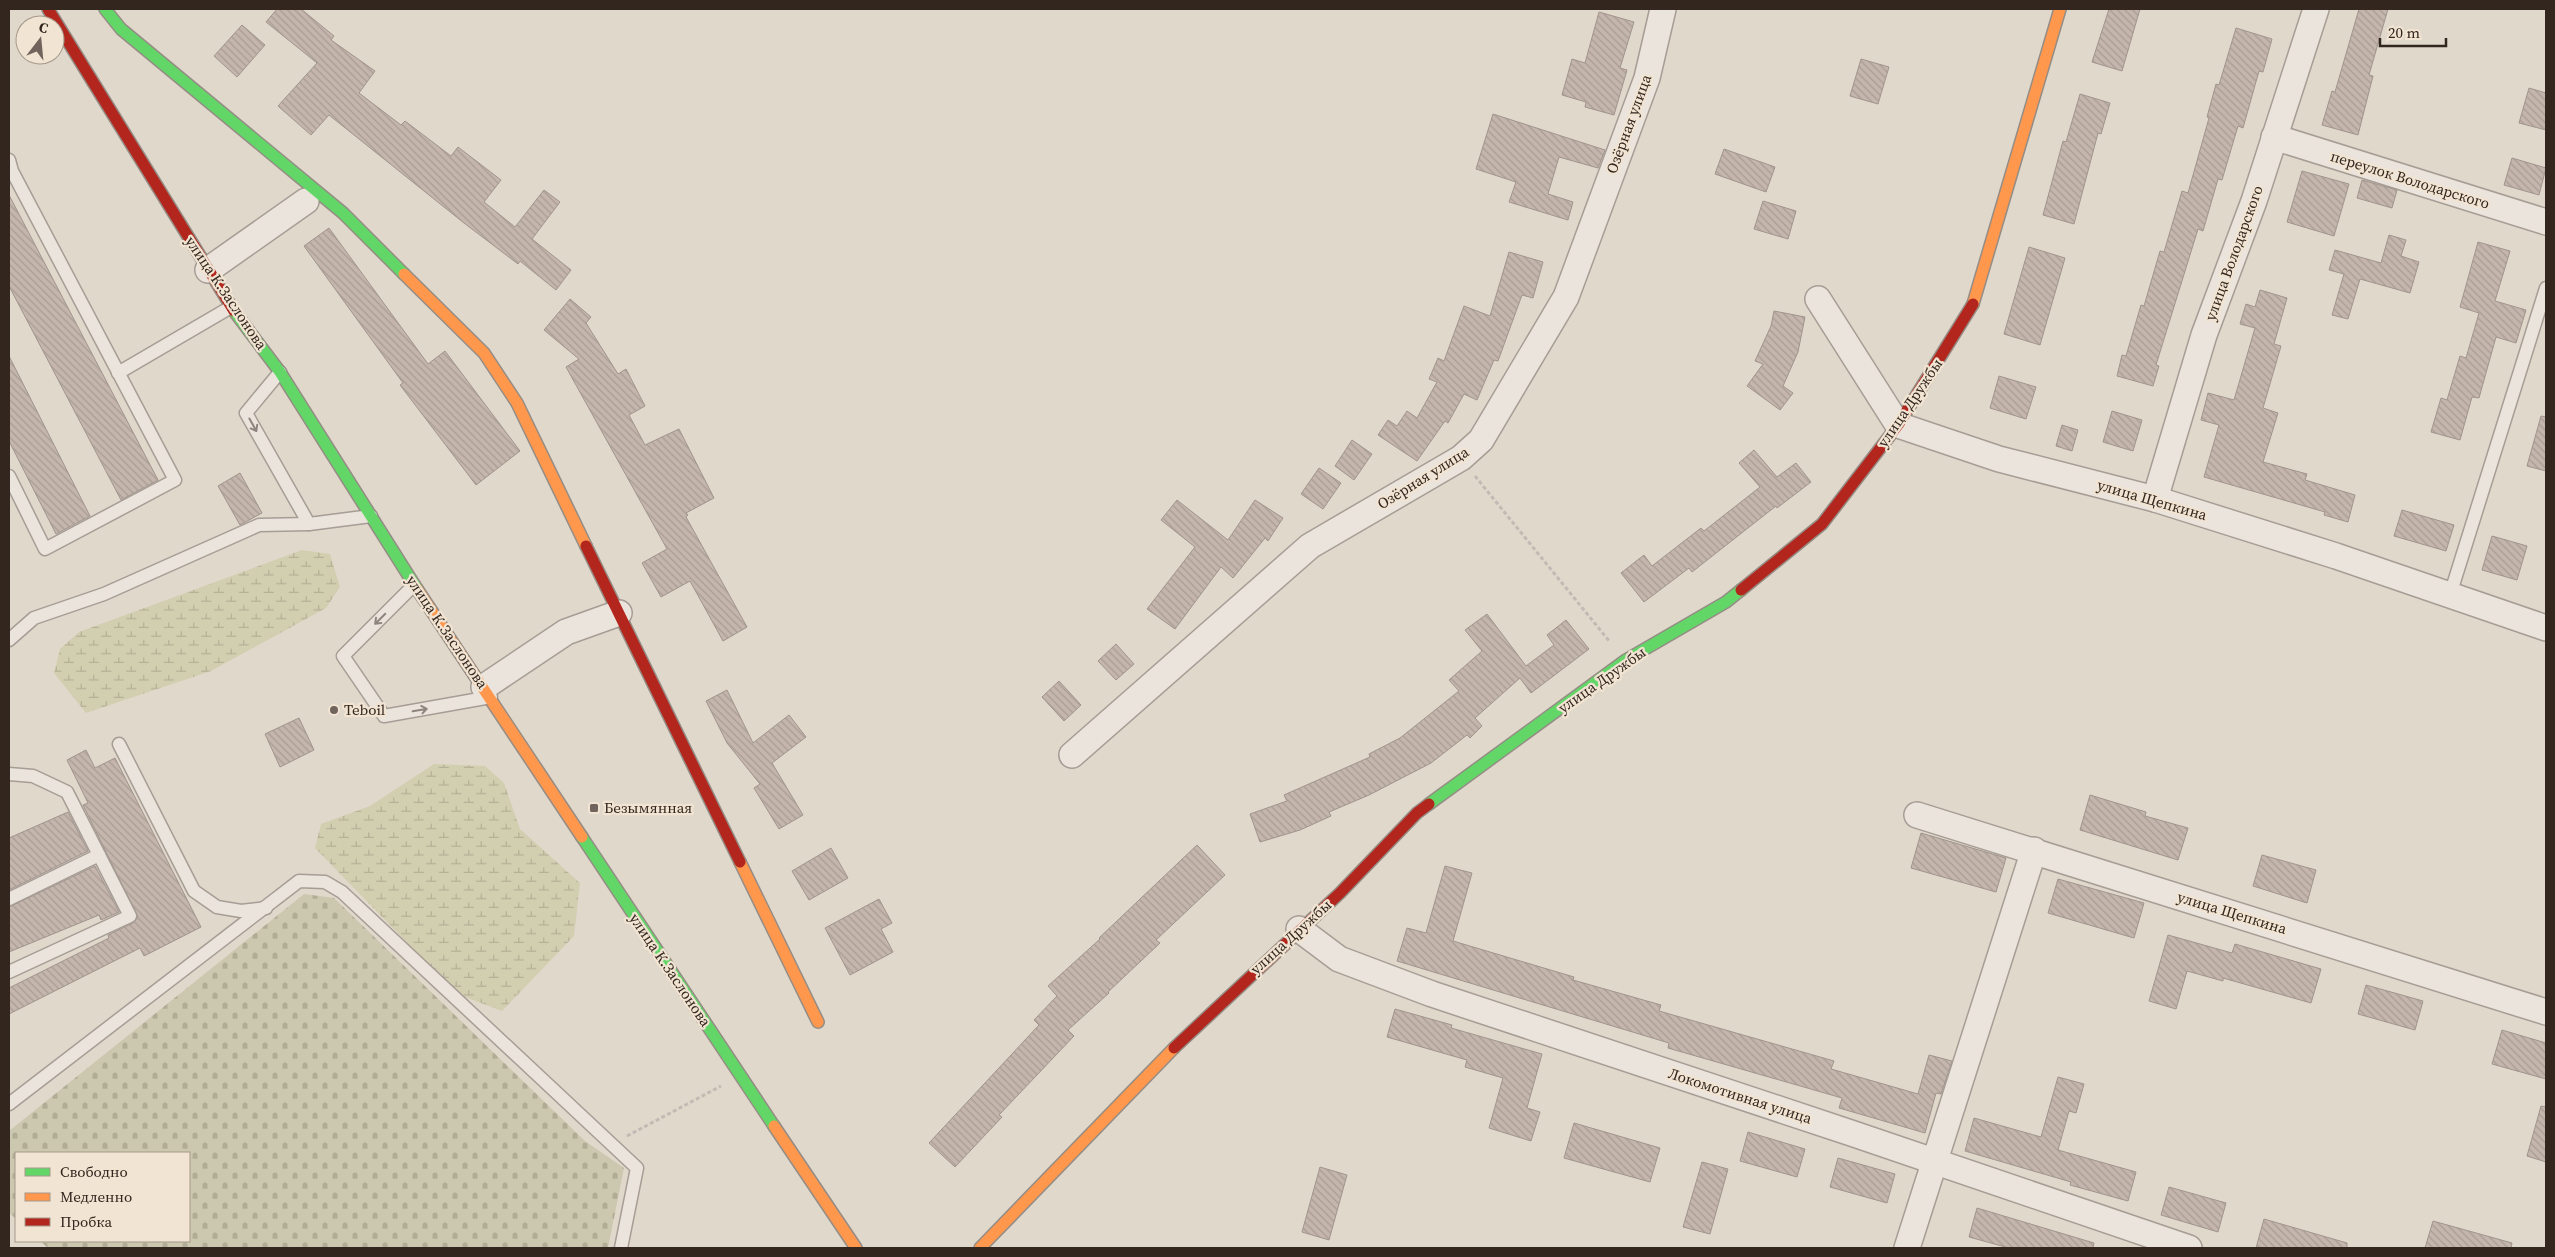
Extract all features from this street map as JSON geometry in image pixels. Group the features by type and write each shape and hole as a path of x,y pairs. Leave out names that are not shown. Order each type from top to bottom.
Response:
{"street":[{"name":"улица К.Заслонова","path":"48,9 231,307 280,372 414,584 856,1248"},
{"path":"105,9 121,29 343,214 484,353 517,403 818,1022"},
{"name":"Озёрная улица","path":"1072,755 1310,546 1461,458 1481,440 1566,298 1647,78 1663,9"},
{"name":"улица Дружбы","path":"980,1248 1197,1025 1340,893 1417,814 1626,660 1726,602 1822,524 1898,425 1976,300 2060,9"},
{"name":"улица Володарского","path":"2155,499 2204,335 2254,201 2316,9"},
{"name":"переулок Володарского","path":"2274,137 2546,222"},
{"path":"208,270 306,201"},
{"path":"1818,299 1898,425"},
{"name":"улица Щепкина","path":"1898,425 1999,459 2155,499 2336,556 2546,628"},
{"path":"487,692 566,632 619,613"},
{"name":"улица Щепкина","path":"1917,815 2034,850 2546,1012"},
{"path":"1907,1248 2034,850"},
{"name":"Локомотивная улица","path":"1299,929 1339,959 1422,990 2189,1248"}],"lane":[{"path":"9,160 12,171 175,480 45,549 9,476"},
{"path":"2450,595 2546,288"},
{"path":"118,373 231,307"},
{"path":"280,372 246,413 309,524"},
{"path":"9,640 34,618 104,594 259,525 309,524 371,516"},
{"path":"414,584 343,656 384,716 487,692"},
{"path":"120,744 194,891 217,906 242,911 266,908"},
{"path":"9,774 33,776 67,792 130,916 9,972"},
{"path":"9,898 99,855"},
{"path":"9,1104 299,881 326,882 342,892 637,1168 621,1248"}],"path":[{"path":"1461,458 1626,660"},
{"path":"611,1145 741,1076"}],"green space":[{"path":"302,550 330,554 340,587 326,608 211,671 86,713 54,673 60,649 79,632"},
{"path":"434,764 485,766 504,783 520,829 580,883 574,936 502,1011 457,994 315,848 321,824 370,806"},
{"path":"304,894 334,898 585,1141 624,1168 608,1248 48,1248 41,1242 190,1242 190,1152 15,1152 15,1218 9,1213 9,1131"}],"building":[{"path":"277,9 301,9 334,36 331,40 375,71 359,93 401,125 405,121 451,156 458,147 501,180 484,202 515,227 544,190 560,202 532,239 571,270 556,290 520,261 518,264 464,223 329,115 311,135 278,106 317,63 266,22"},
{"path":"2109,9 2140,9 2122,71 2092,62"},
{"path":"2359,9 2388,9 2369,75 2373,76 2358,135 2322,125 2332,91 2335,92"},
{"path":"1599,12 1634,22 1620,68 1627,70 1614,115 1585,107 1586,102 1562,95 1572,59 1585,63"},
{"path":"242,25 265,45 237,77 214,56"},
{"path":"2236,28 2272,39 2263,72 2259,71 2243,128 2238,126 2222,180 2218,179 2203,231 2198,229 2156,365 2159,366 2153,386 2117,376 2122,355 2126,356 2141,305 2144,306 2160,251 2164,252 2182,191 2188,193 2209,118 2207,117 2216,84 2219,85"},
{"path":"1861,59 1889,67 1878,104 1850,96"},
{"path":"2529,88 2546,93 2546,130 2519,123"},
{"path":"2080,94 2110,103 2101,134 2098,133 2074,224 2043,215 2063,141 2066,142"},
{"path":"1493,114 1605,150 1598,168 1559,157 1548,194 1573,202 1568,220 1509,202 1516,182 1476,169"},
{"path":"1724,149 1775,167 1766,192 1715,174"},
{"path":"2512,158 2546,168 2539,195 2504,185"},
{"path":"2302,171 2349,184 2334,236 2287,222"},
{"path":"2362,180 2397,190 2392,208 2357,198"},
{"path":"9,195 158,480 121,500 9,286"},
{"path":"1763,201 1796,211 1788,239 1754,229"},
{"path":"329,228 428,364 445,351 520,451 476,485 400,385 403,383 304,246"},
{"path":"2389,235 2406,240 2401,256 2419,262 2410,293 2360,279 2348,319 2332,315 2344,274 2329,270 2335,250 2381,263"},
{"path":"2478,242 2510,251 2495,301 2526,310 2516,343 2496,337 2479,398 2472,397 2460,440 2431,432 2441,398 2447,400 2460,356 2466,358 2479,313 2460,307"},
{"path":"2029,247 2065,258 2040,345 2004,334"},
{"path":"1509,252 1543,262 1533,298 1522,295 1498,361 1494,360 1477,400 1464,394 1448,423 1445,421 1417,461 1378,435 1388,420 1397,426 1407,411 1417,418 1437,382 1429,379 1438,358 1444,361 1464,306 1490,316"},
{"path":"2260,290 2287,298 2274,344 2281,346 2263,408 2278,413 2263,462 2307,474 2305,480 2355,495 2348,522 2324,515 2325,512 2204,477 2219,425 2201,420 2208,393 2234,400 2255,328 2240,324 2246,304 2255,307"},
{"path":"570,299 591,317 586,323 618,374 626,369 645,406 629,415 645,445 679,429 714,498 686,513 688,515 686,517 747,627 723,641 690,581 661,597 642,563 667,549 566,367 579,359 544,330"},
{"path":"1774,311 1805,317 1798,352 1783,386 1793,393 1780,410 1747,386 1763,364 1755,361 1771,326"},
{"path":"9,356 90,516 56,534 9,441"},
{"path":"1999,376 2036,387 2026,419 1990,408"},
{"path":"2112,411 2142,420 2133,451 2103,442"},
{"path":"2541,416 2546,417 2546,471 2527,466"},
{"path":"2062,425 2078,430 2072,451 2056,446"},
{"path":"1352,440 1372,454 1354,480 1335,466"},
{"path":"1754,450 1777,477 1796,463 1811,482 1777,508 1776,506 1692,572 1689,568 1644,602 1621,573 1644,555 1652,566 1701,528 1704,531 1760,487 1739,463"},
{"path":"1319,468 1341,483 1323,509 1301,494"},
{"path":"240,473 262,513 240,525 218,486"},
{"path":"1177,500 1228,540 1255,500 1283,518 1268,541 1265,538 1233,578 1221,567 1175,629 1147,609 1195,547 1161,520"},
{"path":"2402,510 2454,525 2446,551 2394,536"},
{"path":"2492,536 2527,546 2517,580 2482,570"},
{"path":"1487,614 1526,666 1554,645 1547,635 1566,620 1589,649 1531,693 1520,678 1475,718 1482,726 1470,738 1467,735 1431,763 1369,795 1329,812 1331,816 1300,830 1260,842 1250,814 1287,801 1284,795 1370,757 1369,754 1400,738 1459,691 1449,680 1482,651 1465,630"},
{"path":"1116,644 1134,664 1116,680 1098,661"},
{"path":"1059,681 1081,705 1064,721 1042,697"},
{"path":"727,690 753,743 789,715 806,737 772,763 803,815 779,829 754,788 760,784 727,743 706,701"},
{"path":"299,718 314,750 280,767 265,734"},
{"path":"86,750 95,768 115,758 201,927 144,956 140,948 9,1014 9,988 109,938 108,935 133,923 138,917 83,805 88,803 67,760"},
{"path":"2090,795 2146,812 2145,816 2188,828 2178,860 2080,830"},
{"path":"68,812 88,851 9,890 9,838"},
{"path":"1921,833 2006,858 1996,892 1911,868"},
{"path":"1197,845 1225,875 1156,940 1160,943 1068,1030 1074,1036 999,1115 1002,1117 955,1167 929,1143 1039,1025 1034,1020 1057,996 1048,986 1100,939"},
{"path":"831,848 848,878 809,900 792,871"},
{"path":"2262,855 2316,870 2307,903 2253,886"},
{"path":"95,866 119,912 101,920 99,915 9,952 9,907"},
{"path":"1445,866 1472,873 1453,941 1574,977 1573,980 1661,1005 1659,1011 1834,1061 1831,1069 1918,1094 1929,1055 1952,1061 1941,1094 1936,1093 1925,1133 1839,1108 1842,1098 1668,1048 1669,1043 1397,961 1407,928 1426,933"},
{"path":"2058,879 2144,903 2134,938 2048,913"},
{"path":"879,899 892,923 881,929 893,952 850,975 825,928"},
{"path":"2168,935 2232,953 2235,944 2321,969 2311,1003 2223,978 2223,981 2187,971 2176,1009 2149,1001"},
{"path":"2366,985 2423,1001 2415,1030 2358,1014"},
{"path":"1395,1009 1452,1025 1451,1028 1542,1054 1527,1108 1540,1112 1531,1141 1489,1128 1503,1078 1465,1067 1467,1060 1387,1037"},
{"path":"2502,1030 2546,1043 2546,1079 2492,1064"},
{"path":"2058,1077 2084,1084 2076,1113 2069,1111 2058,1150 2136,1172 2128,1201 2070,1185 2071,1182 1965,1151 1974,1118 2041,1137"},
{"path":"2541,1106 2546,1107 2546,1162 2527,1156"},
{"path":"1574,1123 1660,1148 1650,1182 1564,1158"},
{"path":"1748,1132 1805,1149 1797,1177 1740,1161"},
{"path":"1838,1158 1895,1174 1887,1203 1830,1187"},
{"path":"1702,1162 1728,1169 1710,1234 1683,1227"},
{"path":"1320,1167 1347,1175 1329,1240 1302,1232"},
{"path":"2169,1187 2226,1203 2218,1232 2161,1215"},
{"path":"1977,1208 2094,1243 2093,1248 2009,1248 1969,1237"},
{"path":"2264,1219 2347,1243 2347,1248 2256,1248"},
{"path":"2433,1221 2512,1243 2511,1248 2425,1248"}],"traffic: fast":[{"path":"105,9 121,29 343,213 404,274"},
{"path":"234,311 280,372 417,589"},
{"path":"1429,804 1626,660 1726,602 1741,590"},
{"path":"582,837 774,1126"}],"traffic: slow":[{"path":"1973,304 2060,9"},
{"path":"404,274 484,353 517,403 586,546"},
{"path":"417,589 582,837"},
{"path":"740,862 818,1022"},
{"path":"980,1248 1174,1048"},
{"path":"774,1126 856,1248"}],"traffic: jam":[{"path":"48,9 234,311"},
{"path":"1741,590 1822,524 1898,425 1973,304"},
{"path":"586,546 740,862"},
{"path":"1174,1048 1340,893 1417,813 1429,804"}],"place":[{"name":"Teboil","path":"334,710"},
{"name":"Безымянная","path":"594,808"}]}
